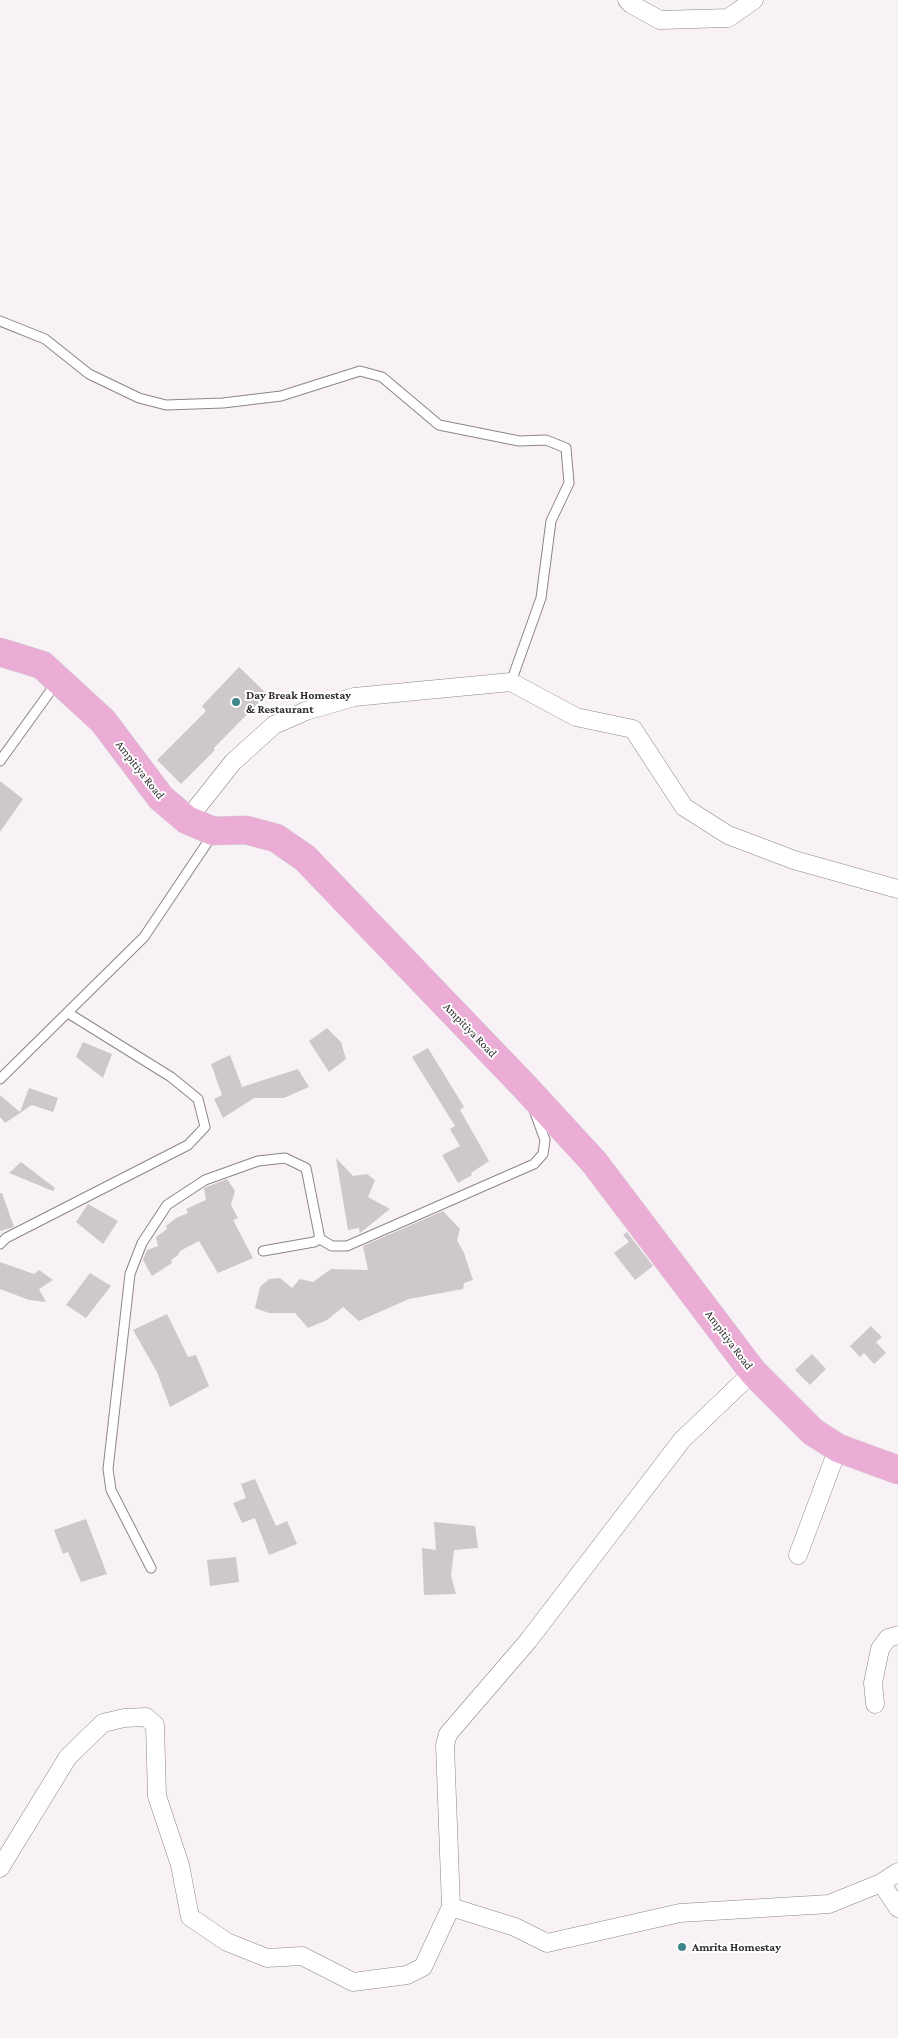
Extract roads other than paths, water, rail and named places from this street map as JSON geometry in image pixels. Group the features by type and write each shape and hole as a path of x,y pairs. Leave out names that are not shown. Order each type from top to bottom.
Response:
{"main road":[{"name":"Ampitiya Road","path":"0,652 42,665 103,721 161,798 187,820 214,831 246,830 276,838 305,858 525,1087 594,1162 753,1372 813,1432 838,1448 898,1470"}],"street":[{"path":"627,0 660,20 728,18 754,0"},
{"path":"187,820 233,762 274,725 306,711 354,697 511,682 576,717 633,729 684,807 728,835 794,860 898,889"},
{"path":"0,1868 68,1757 103,1724 124,1718 146,1717 155,1725 156,1796 180,1866 190,1918 226,1942 267,1958 302,1956 353,1982 407,1975 423,1967 451,1907 445,1744 448,1734 528,1641 682,1440 753,1372"},
{"path":"798,1554 838,1448"},
{"path":"875,1704 873,1683 880,1649 888,1638 898,1635"},
{"path":"451,1907 515,1926 547,1943 680,1913 829,1904 880,1883 898,1872"},
{"path":"880,1883 898,1908"}],"lane":[{"path":"0,321 45,339 88,374 139,398 166,405 223,403 281,396 360,371 382,377 439,425 519,441 546,440 566,448 569,483 551,521 542,598 511,682"},
{"path":"0,761 58,680"},
{"path":"0,1079 144,937 214,834 214,831"},
{"path":"0,1244 6,1238 188,1145 205,1126 198,1099 171,1077 68,1013"},
{"path":"151,1568 111,1490 108,1469 130,1274 142,1243 167,1205 205,1180 258,1161 285,1158 306,1168 320,1239 332,1246 348,1246 534,1164 543,1154 545,1140 525,1087"},
{"path":"263,1251 314,1242 320,1239"}],"place":[{"name":"Day Break Homestay & Restaurant","path":"236,702"},
{"name":"Amrita Homestay","path":"682,1947"}]}
